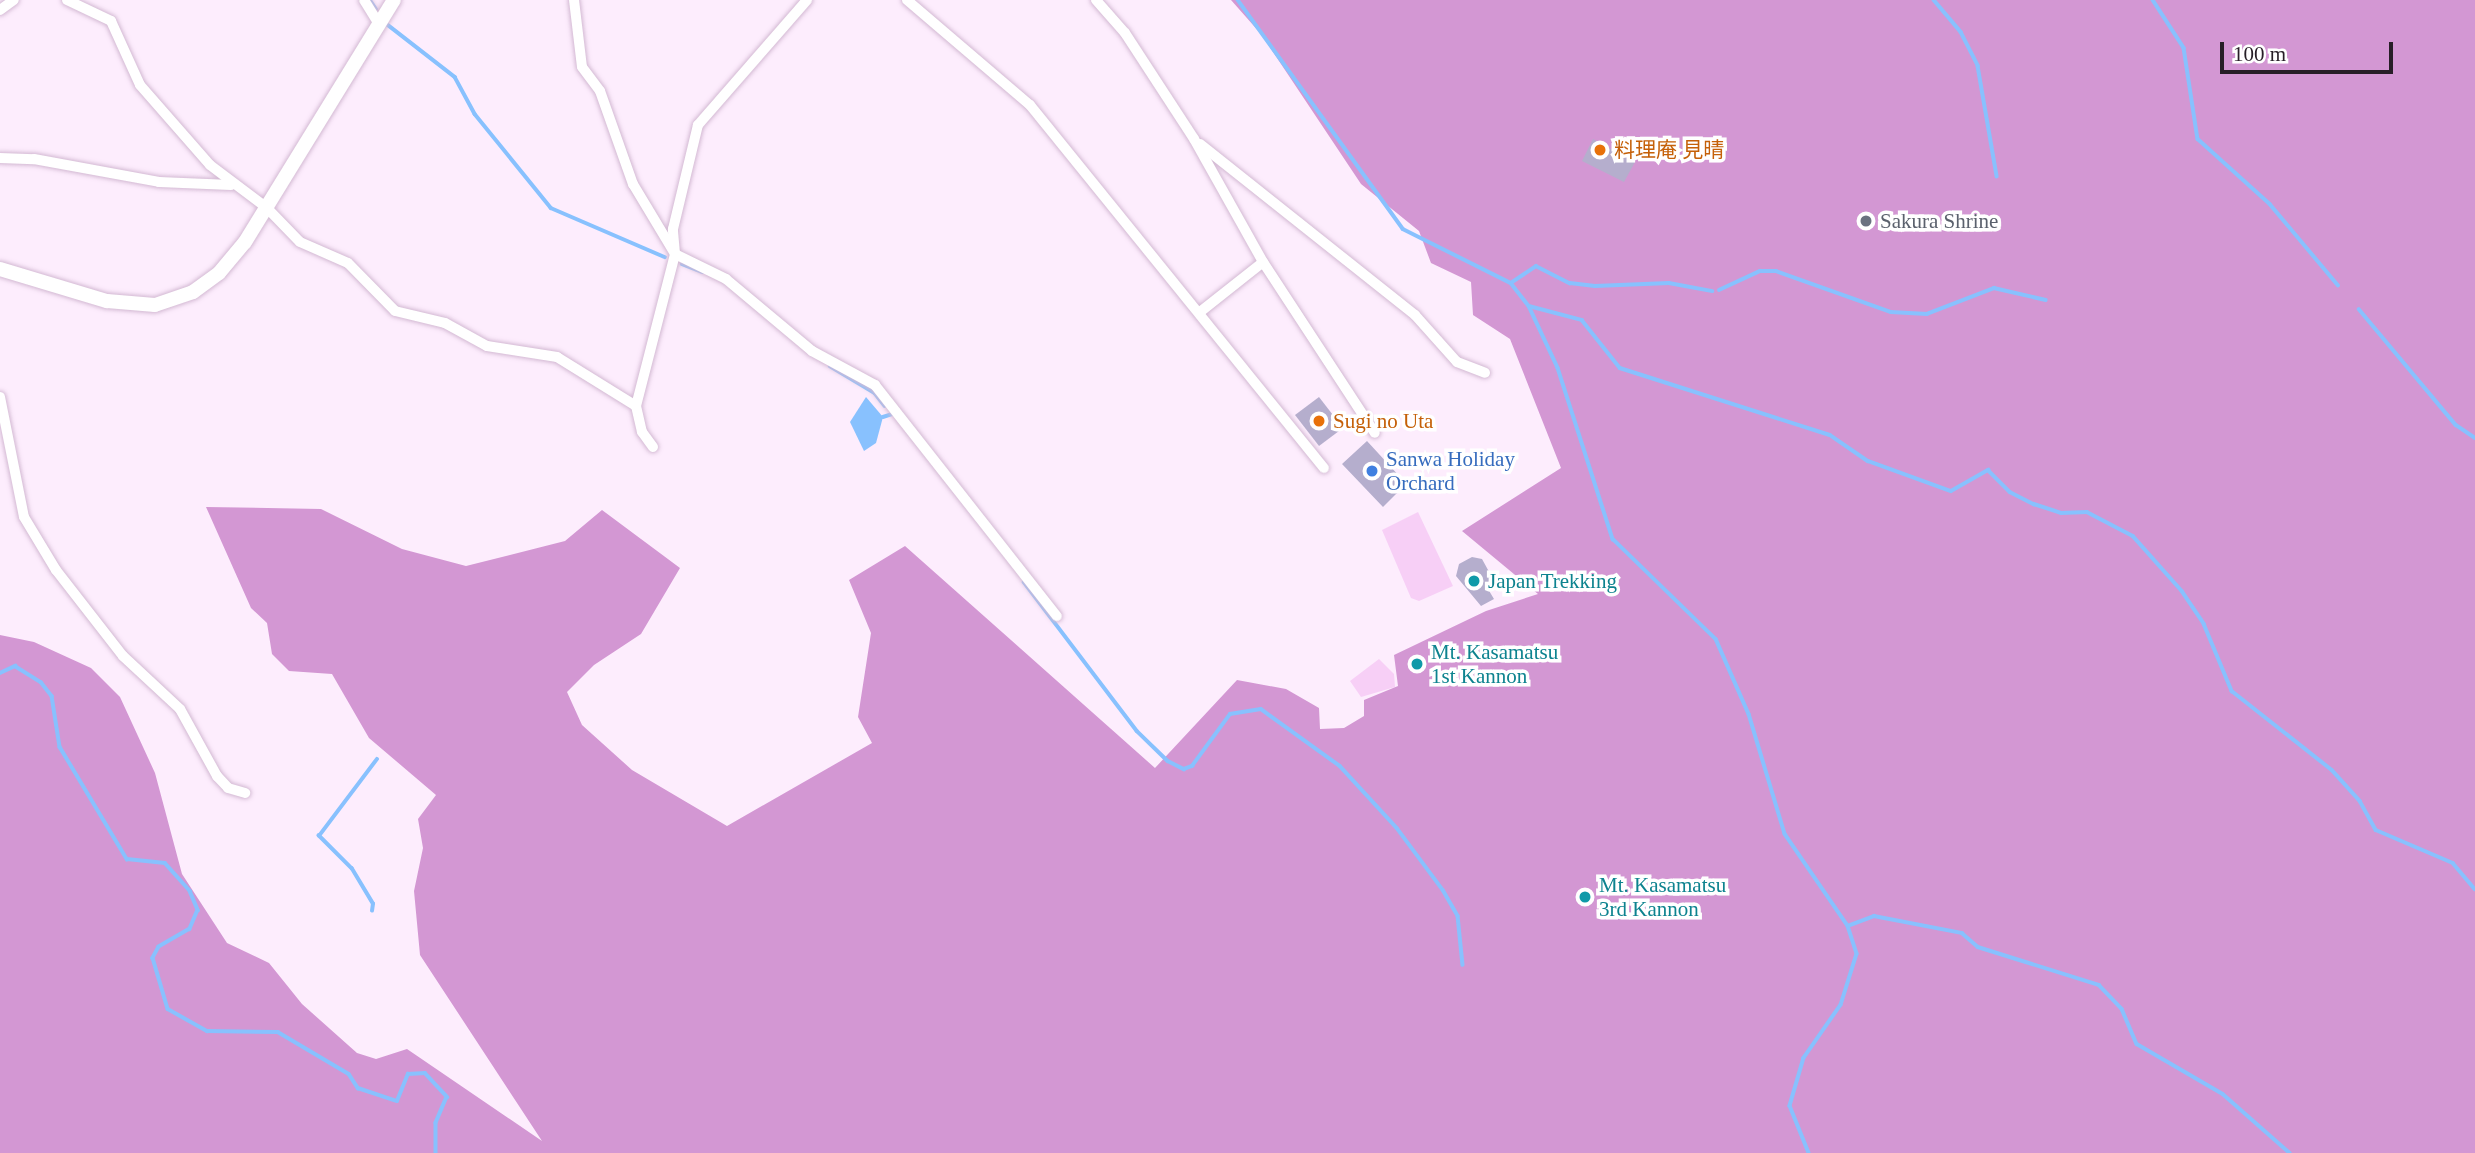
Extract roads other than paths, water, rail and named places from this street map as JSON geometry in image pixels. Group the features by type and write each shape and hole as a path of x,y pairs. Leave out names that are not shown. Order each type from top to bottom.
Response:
{"street":[{"path":"0,10 14,0"},
{"path":"67,0 111,20 140,85 231,186 267,208 300,242 348,263 395,311 445,323 487,346 557,356 636,406"},
{"path":"364,0 379,24"},
{"path":"0,269 107,301 155,305 193,292 219,272 267,208 394,0"},
{"path":"574,0 582,67 600,91 633,184 676,254 726,279 813,351 875,385 1057,616"},
{"path":"653,447 642,432 636,406 676,254 673,229 698,125 807,0"},
{"path":"907,0 1030,104 1324,468"},
{"path":"1096,0 1125,33 1194,139 1264,262 1375,433"},
{"path":"1194,139 1415,314 1457,362 1485,373"},
{"path":"0,158 34,159 159,182 231,186"},
{"path":"1200,312 1264,262"},
{"path":"0,397 24,517 56,570 123,656 180,709 217,776 228,788 245,793"}],"water":[{"path":"866,397 883,417 876,443 864,451 850,422"}],"waterway":[{"path":"370,0 376,9"},
{"path":"1238,0 1403,229 1511,283 1529,306 1558,368 1613,539 1716,639 1749,714 1785,834 1848,926 1857,954 1841,1005 1804,1058 1790,1106 1809,1153"},
{"path":"1934,0 1961,32 1978,66 1997,176"},
{"path":"2153,0 2184,48 2198,139 2270,204 2338,285"},
{"path":"388,25 455,77 475,114 551,208 665,257"},
{"path":"682,264 703,272"},
{"path":"1511,283 1536,266 1570,283 1595,286 1669,283 1712,291"},
{"path":"1719,290 1760,271 1776,271 1891,312 1927,314 1994,288 2046,300"},
{"path":"1529,306 1582,320 1620,368 1830,435 1868,461 1951,491 1988,470 2010,492 2034,504 2061,513 2087,512 2133,536 2182,591 2204,624 2232,691 2332,770 2360,801 2376,830 2453,863 2475,889"},
{"path":"2359,309 2456,425 2475,438"},
{"path":"830,366 875,393 885,406"},
{"path":"883,417 892,414"},
{"path":"1024,582 1137,731 1168,761 1184,769 1192,766 1230,714 1261,709 1340,766 1397,828 1443,890 1458,916 1463,965"},
{"path":"0,673 15,666 41,682 52,696 60,747 127,859 165,863 190,891 198,910 190,929 159,947 153,958 168,1009 207,1031 278,1032 349,1074 358,1088 397,1101 408,1074 425,1073 447,1097 436,1123 436,1153"},
{"path":"372,911 373,904 352,869 319,836 377,759"},
{"path":"1848,926 1874,916 1962,933 1978,947 2099,985 2122,1009 2137,1044 2223,1094 2290,1153"}],"place":[{"name":"料理庵 見晴","path":"1600,150"},
{"name":"Sakura Shrine","path":"1866,221"},
{"name":"Sugi no Uta","path":"1319,421"},
{"name":"Sanwa Holiday Orchard","path":"1372,471"},
{"name":"Japan Trekking","path":"1474,581"},
{"name":"Mt. Kasamatsu 1st Kannon","path":"1417,664"},
{"name":"Mt. Kasamatsu 3rd Kannon","path":"1585,897"}]}
